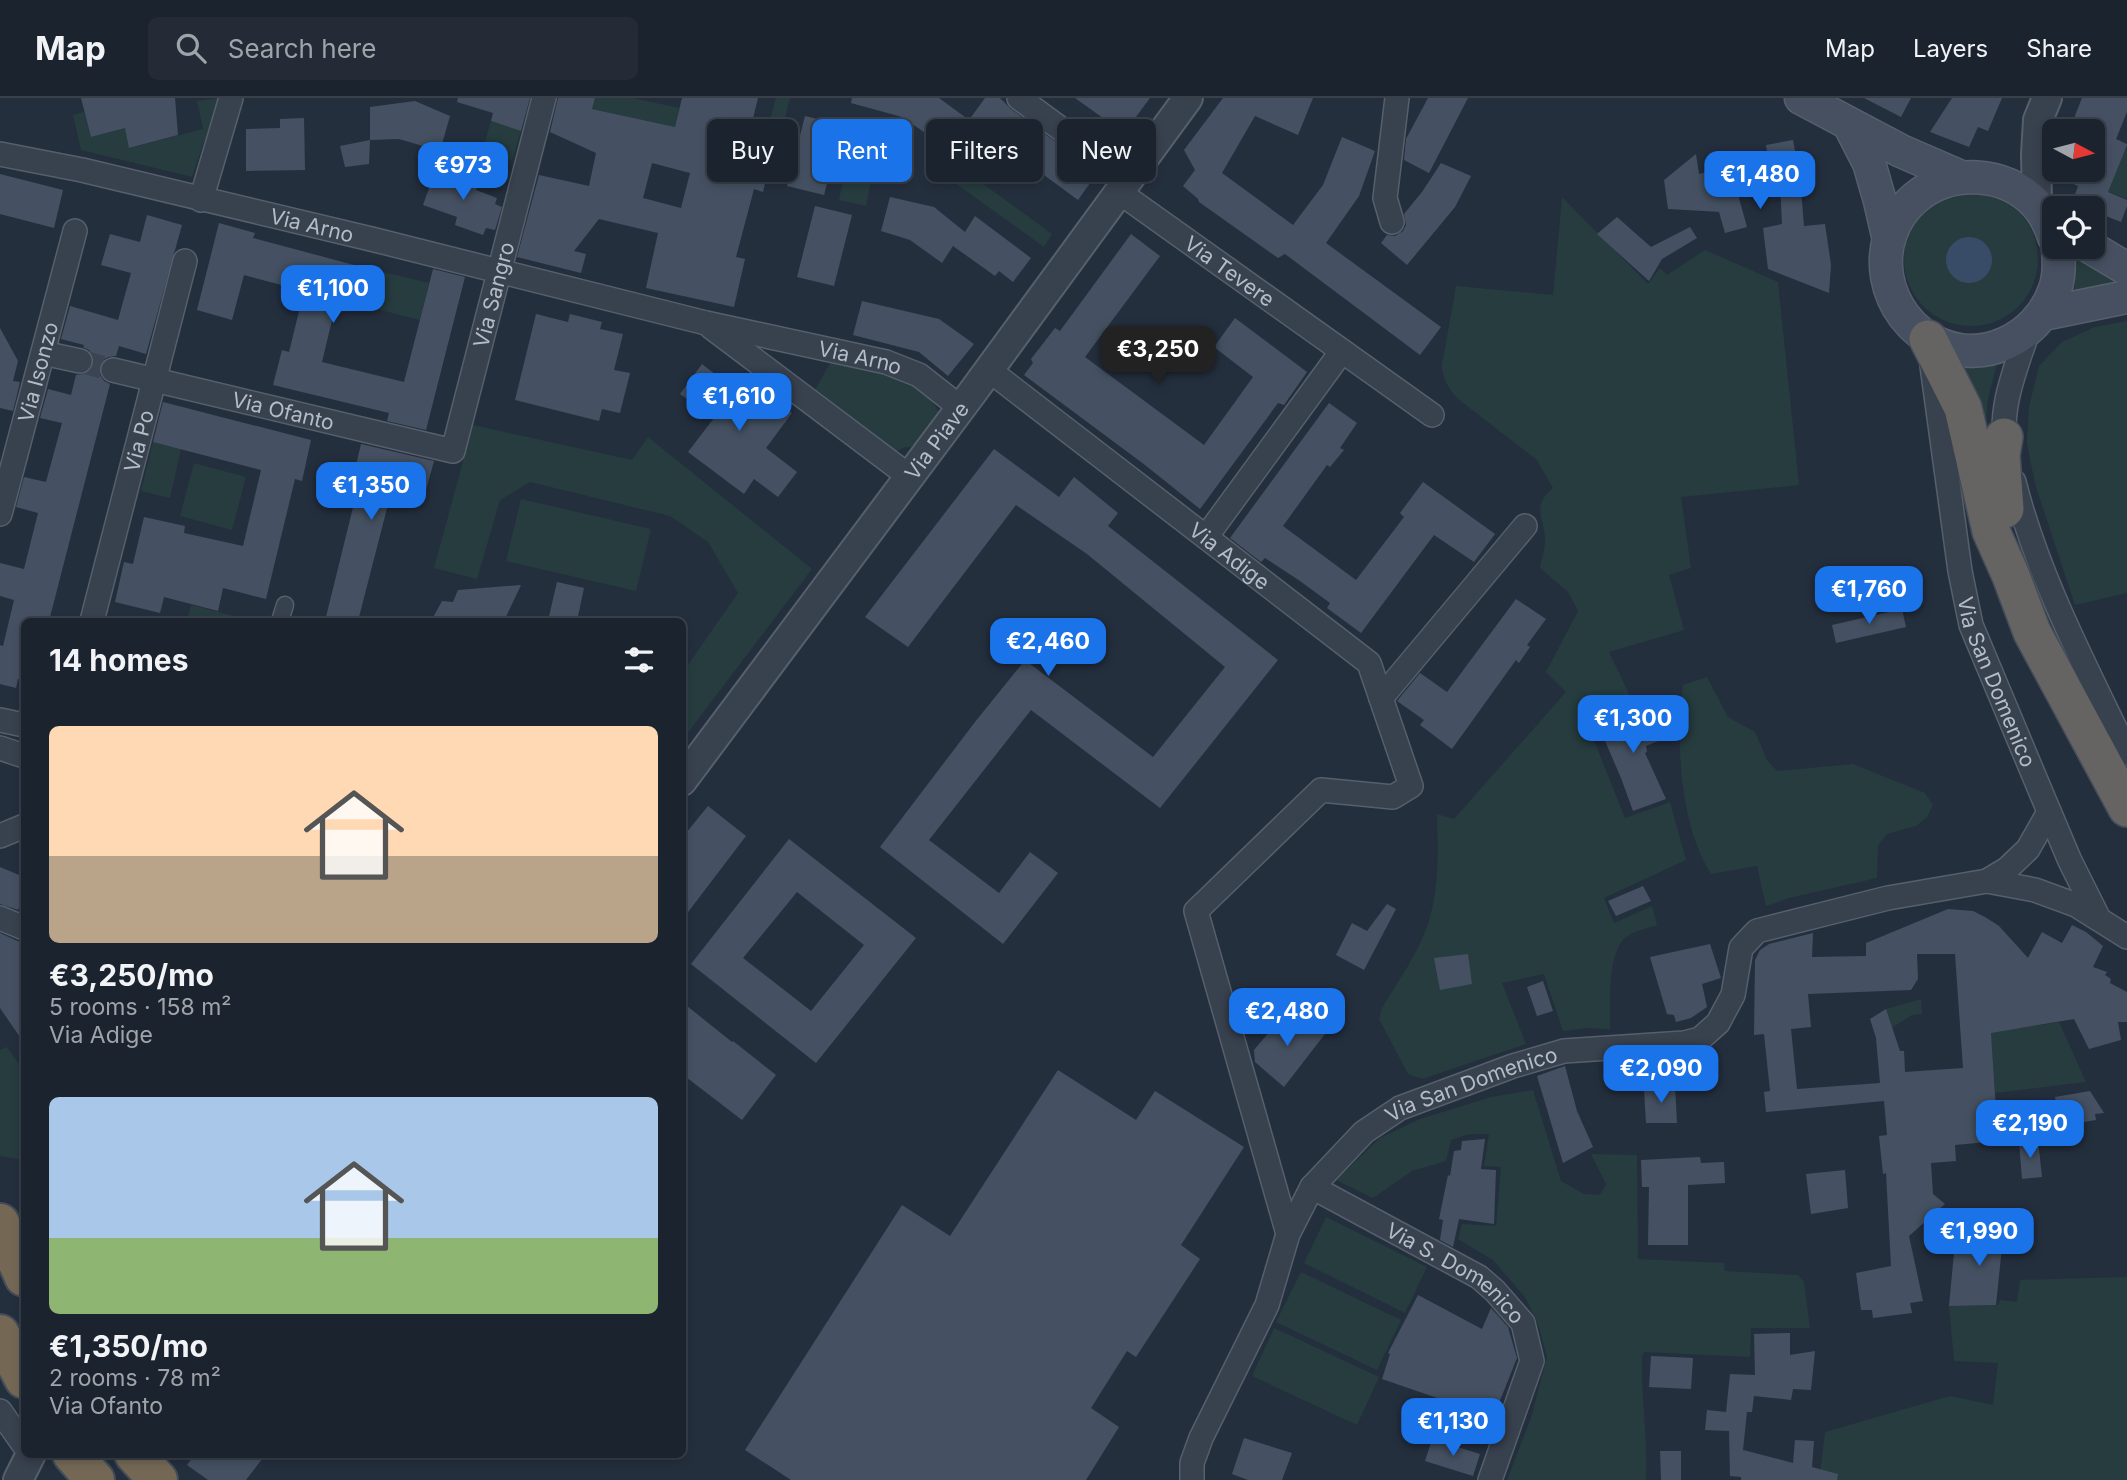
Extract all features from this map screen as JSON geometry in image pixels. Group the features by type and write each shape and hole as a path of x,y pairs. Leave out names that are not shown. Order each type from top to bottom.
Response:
{"highway":[{"path":"1928,339 1964,408 1991,531 2032,632 2127,808"},
{"path":"2004,437 2001,455 2002,484 2011,576"},
{"path":"0,1223 21,1270"},
{"path":"0,1334 21,1373"},
{"path":"76,1458 95,1480"},
{"path":"138,1458 158,1480"}],"main road":[{"path":"1801,98 1850,126 1961,177"},
{"path":"1850,126 1869,163 1889,240"},
{"path":"2042,217 2022,191 2003,182 1983,177 1961,177 1937,184 1916,198 1899,217 1889,240 1887,278 1892,296 1901,313 1928,339 1947,347 1968,351 1989,349 2010,342 2036,322 2054,292 2059,268 2057,259"},
{"path":"2105,256 2127,269"},
{"path":"2036,322 2127,298"}],"street":[{"path":"201,200 231,98"},
{"name":"Via Sangro","path":"453,451 544,98"},
{"name":"Via Tevere","path":"1019,98 1124,186 1342,351 1432,415"},
{"name":"Via Piave","path":"686,776 910,477 1188,98"},
{"path":"1392,222 1385,198 1397,98"},
{"path":"2044,196 2036,154 2038,121 2047,98"},
{"name":"Via Arno","path":"0,153 82,170 706,323 886,362 919,375 961,408"},
{"name":"Via Isonzo","path":"0,514 75,231"},
{"name":"Via Po","path":"93,618 185,261"},
{"path":"2036,322 2007,397 2004,437 2032,544 2127,753"},
{"name":"Via Arno","path":"706,323 910,477"},
{"name":"Via San Domenico","path":"1928,339 1970,625 2049,811 2099,919"},
{"path":"1206,537 1342,351"},
{"path":"43,353 80,361"},
{"name":"Via Ofanto","path":"113,370 453,451"},
{"name":"Via Adige","path":"989,370 1369,663 1411,786 1393,797 1321,790 1196,911 1288,1234"},
{"path":"1381,698 1525,526"},
{"path":"281,618 285,605"},
{"path":"0,720 21,724"},
{"path":"0,748 21,755"},
{"name":"Via San Domenico","path":"1987,881 2007,869 2028,849 2049,811"},
{"path":"0,836 21,827"},
{"name":"Via San Domenico","path":"1192,1480 1192,1463 1201,1438 1267,1306 1288,1234 1312,1187 1364,1132 1400,1108 1513,1066 1564,1051 1684,1043 1700,1039 1717,1023 1733,995 1741,948 1758,931 1888,898 1987,881 2035,890 2076,905 2127,937"},
{"path":"0,918 21,927"},
{"name":"Via S. Domenico","path":"1312,1187 1479,1277 1523,1324 1532,1361 1490,1480"},
{"path":"0,1411 21,1441"},
{"path":"18,1480 29,1458"}],"green space":[{"path":"219,98 192,177 81,150 73,115 84,112 91,137 125,128 130,148 203,129 197,101"},
{"path":"595,98 633,98 679,108 675,127 592,109"},
{"path":"776,98 790,98 785,119 770,119"},
{"path":"491,121 521,131 512,161 482,152"},
{"path":"2127,145 2127,199 2107,191"},
{"path":"843,182 871,182 866,206 839,200"},
{"path":"980,182 1052,234 1044,247 955,183"},
{"path":"1971,192 1997,197 2018,212 2033,233 2038,259 2033,285 2018,306 1997,321 1971,326 1945,321 1924,306 1909,285 1904,259 1909,233 1924,212 1945,197"},
{"path":"1562,197 1648,284 1660,268 1667,275 1705,250 1778,282 1799,485 1681,497 1691,568 1669,575 1684,630 1609,652 1632,700 1585,718 1625,818 1670,802 1686,860 1604,898 1614,923 1652,906 1657,925 1626,937 1615,955 1611,980 1610,1029 1563,1031 1544,974 1502,983 1526,1044 1422,1079 1408,1074 1379,1019 1381,1010 1413,957 1428,924 1437,878 1437,814 1454,819 1566,692 1546,672 1578,611 1568,592 1540,568 1545,540 1540,507 1553,488 1537,460 1458,399 1447,384 1442,365 1456,286 1553,295"},
{"path":"2073,259 2089,259 2127,280 2127,286 2068,300"},
{"path":"354,265 429,283 420,320 345,301"},
{"path":"2127,321 2127,593 2075,605 2035,484 2027,443 2029,407 2039,366 2062,342 2095,327"},
{"path":"874,359 899,372 909,384 932,401 944,421 927,447 905,447 887,456 850,418 827,409 815,390 830,363 856,368"},
{"path":"1997,363 1988,399 1985,431 1960,369"},
{"path":"473,425 632,460 648,437 812,569 686,735 686,668 738,593 708,542 670,516 530,482 500,500 477,579 434,568"},
{"path":"153,442 181,449 170,498 141,491"},
{"path":"194,463 246,477 232,530 180,516"},
{"path":"521,499 651,529 636,591 506,561"},
{"path":"191,605 242,618 188,618"},
{"path":"1707,677 1728,717 1755,732 1767,760 1777,771 1853,764 1925,793 1933,805 1927,817 1916,826 1887,834 1878,845 1877,878 1789,898 1766,906 1757,866 1711,874 1692,831 1680,757 1683,685"},
{"path":"1985,953 2020,1028 2059,1022 2086,1082 1995,1093"},
{"path":"1921,999 1922,1014 1912,1015 1892,1028 1886,1009"},
{"path":"7,1047 21,1067 21,1160 0,1156 0,1050"},
{"path":"1533,1090 1561,1181 1584,1194 1600,1195 1606,1184 1591,1154 1637,1155 1638,1259 1724,1263 1725,1271 1798,1275 1804,1282 1810,1328 1751,1328 1750,1357 1644,1352 1642,1372 1646,1480 1507,1480 1531,1418 1547,1357 1539,1327 1525,1297 1493,1260 1458,1239 1462,1224 1496,1226 1501,1167 1484,1166 1489,1134 1469,1134 1451,1140 1446,1161 1412,1171 1373,1198 1336,1180 1380,1138 1420,1119 1491,1097"},
{"path":"1326,1217 1427,1267 1405,1313 1304,1263"},
{"path":"1301,1272 1401,1320 1377,1370 1276,1322"},
{"path":"2127,1277 2127,1480 1819,1480 1825,1432 1950,1396 1993,1405 1998,1363 1954,1361 1949,1306 1998,1305 2000,1300 2017,1302 2020,1280"},
{"path":"1274,1328 1379,1377 1357,1425 1252,1376"}],"water":[{"path":"1969,237 1985,244 1992,260 1985,276 1969,283 1953,276 1946,260 1953,244"}],"building":[{"path":"81,98 175,98 178,135 129,148 125,128 91,137"},
{"path":"458,98 530,98 521,131 491,121 493,113 457,102"},
{"path":"558,98 595,98 592,109 675,127 682,98 758,98 753,119 707,119 707,182 765,182 763,192 754,189 736,257 745,259 734,307 646,288 658,233 599,219 574,251 586,254 581,273 517,257 539,175 589,186 596,153 550,132","holes":["652,163 690,173 681,208 643,198"]},
{"path":"852,98 939,98 968,119 926,119 926,134 912,124 912,119 851,103"},
{"path":"985,98 1000,98 1025,119 970,119"},
{"path":"1075,98 1150,98 1134,119 1104,119"},
{"path":"1223,98 1313,98 1298,135 1255,116 1222,173 1293,225 1323,185 1342,137 1375,151 1359,196 1326,243 1441,327 1420,355 1285,254 1278,258 1199,202 1183,186 1195,170 1184,150"},
{"path":"1428,98 1468,98 1429,173 1404,160 1406,139"},
{"path":"1864,98 1911,98 1901,117"},
{"path":"1952,98 2002,98 1988,131 1978,127 1969,147 1930,132"},
{"path":"2082,98 2127,98 2127,112 2116,139 2127,145 2108,192 2127,200 2121,222 2105,216 2105,196 2074,196 2078,186 2069,182 2105,182 2105,119 2074,119"},
{"path":"415,101 450,116 440,151 399,139 370,140 370,107"},
{"path":"805,116 817,119 812,119 812,182 827,182 824,195 787,186 788,182 798,182 798,143"},
{"path":"304,118 305,170 246,171 246,129 280,128 280,119"},
{"path":"1043,132 1057,143 1057,182 1091,182 1078,200 1043,174"},
{"path":"370,140 369,164 345,167 340,146"},
{"path":"1793,140 1800,177 1804,226 1825,224 1831,265 1829,293 1768,269 1763,228 1782,224 1780,182 1737,191 1747,227 1725,233 1721,212 1668,209 1664,180 1696,154 1699,174 1731,166 1732,171 1769,163 1766,145"},
{"path":"1441,163 1471,176 1455,207 1407,265 1381,243 1387,235 1395,236 1403,231 1406,225 1404,214"},
{"path":"436,169 478,184 476,190 497,198 495,204 502,207 495,230 486,228 483,235 455,225 457,217 423,205"},
{"path":"0,174 63,190 54,228 0,214"},
{"path":"890,197 934,207 965,232 975,216 1031,258 1013,282 999,271 995,276 953,246 942,263 910,240 881,231"},
{"path":"815,206 852,215 834,286 797,277"},
{"path":"147,215 182,225 146,354 119,346 116,356 103,360 100,366 100,375 110,384 50,618 21,618 21,680 18,679 16,688 0,684 0,645 3,646 14,600 0,596 0,563 24,569 38,513 16,507 24,477 46,482 62,423 40,418 48,389 71,395 76,375 90,371 94,363 93,356 84,345 61,339 70,306 118,320 131,273 101,265 110,234 140,242"},
{"path":"1617,217 1651,247 1690,227 1697,238 1662,259 1649,281 1597,234"},
{"path":"219,223 255,233 253,238 354,265 345,301 337,299 322,362 404,382 433,269 465,277 426,430 387,421 389,413 273,385 282,350 289,352 304,291 244,275 232,320 197,310"},
{"path":"1131,234 1160,256 1085,357 1204,445 1253,377 1214,347 1235,318 1307,372 1284,405 1278,403 1200,509 1024,375 1033,363 1031,359 1055,328 1060,331"},
{"path":"862,301 939,319 974,344 948,376 919,352 853,335"},
{"path":"536,314 568,322 570,314 602,322 600,329 623,334 614,370 630,373 620,413 602,409 599,421 515,400"},
{"path":"0,328 18,361 13,381 20,382 13,411 0,408"},
{"path":"702,364 741,394 750,381 792,413 766,448 797,472 778,497 754,479 744,494 688,452 714,418 680,394"},
{"path":"163,402 311,440 302,481 295,479 266,599 223,588 218,611 164,597 160,613 115,602 124,562 133,564 144,517 185,526 184,533 243,546 261,470 153,442"},
{"path":"1329,403 1357,423 1340,448 1344,450 1330,467 1327,465 1283,526 1356,580 1404,517 1400,513 1423,482 1495,534 1474,562 1434,535 1361,633 1327,608 1330,603 1300,581 1265,558 1261,562 1230,538"},
{"path":"361,444 434,461 425,494 393,485 359,618 326,618 359,483 352,482"},
{"path":"994,449 1059,497 1074,477 1118,513 1108,526 1278,660 1160,808 1031,710 929,840 999,893 1030,852 1058,873 1003,944 880,847 975,722 1025,660 1153,757 1225,667 1087,554 1016,505 908,647 865,617"},
{"path":"557,582 584,588 578,618 549,618"},
{"path":"521,585 505,618 433,618 442,601 453,602 458,590"},
{"path":"1516,599 1546,619 1527,645 1530,647 1519,663 1516,660 1452,749 1420,725 1424,720 1397,701 1420,673 1447,692"},
{"path":"1902,609 1906,627 1836,643 1832,625"},
{"path":"1648,707 1658,741 1646,746 1645,753 1666,799 1633,811 1596,720 1616,712 1620,718"},
{"path":"708,806 746,836 686,915 686,833"},
{"path":"789,839 916,938 816,1063 691,964","holes":["797,892 864,945 811,1011 743,958"]},
{"path":"0,867 21,876 21,902 18,910 0,904"},
{"path":"1643,886 1651,901 1616,916 1608,901"},
{"path":"1387,904 1396,909 1364,970 1336,955 1352,923 1367,931"},
{"path":"1948,909 1973,911 1999,926 2028,958 2042,932 2062,943 2072,925 2103,946 2093,967 2107,972 2105,975 2111,979 2110,983 2127,992 2127,1022 2118,1022 2121,1040 2089,1049 2074,1019 1991,1033 1998,1141 1955,1145 1956,1161 1931,1163 1933,1194 1945,1204 1909,1236 1923,1301 1910,1303 1912,1313 1873,1318 1872,1310 1861,1310 1856,1273 1891,1266 1886,1173 1883,1174 1879,1136 1887,1135 1884,1101 1766,1112 1764,1092 1770,1091 1764,1034 1754,1035 1755,960 1760,950 1769,944 1813,933 1812,957 1866,956 1866,943","holes":["1917,954 1955,954 1963,1068 1905,1072 1904,1051 1900,1051 1886,1009 1870,1019 1876,1038 1880,1083 1797,1089 1791,1029 1811,1027 1808,994 1911,990 1918,979"]},
{"path":"0,933 21,943 21,1039 0,1008"},
{"path":"1710,944 1721,978 1702,984 1707,1007 1691,1018 1676,1022 1674,1015 1667,1014 1650,957"},
{"path":"1468,954 1472,984 1440,990 1434,958"},
{"path":"1543,981 1553,1011 1537,1016 1527,987"},
{"path":"686,1005 776,1075 742,1120 686,1077"},
{"path":"1286,1012 1325,1034 1284,1087 1255,1062 1254,1050"},
{"path":"1565,1066 1577,1111 1593,1147 1563,1163 1537,1076"},
{"path":"1058,1070 1136,1120 1155,1091 1244,1147 1181,1245 1200,1259 1136,1357 1127,1351 1091,1408 1119,1427 1086,1480 791,1480 745,1450 902,1205 950,1236"},
{"path":"1675,1086 1677,1123 1646,1123 1644,1089"},
{"path":"2090,1091 2104,1113 2095,1114 2096,1120 2061,1126 2055,1097"},
{"path":"1485,1139 1481,1169 1496,1170 1494,1224 1459,1219 1453,1247 1440,1240 1443,1220 1439,1219 1454,1151 1461,1150 1462,1141"},
{"path":"2038,1140 2042,1177 2022,1179 2019,1142"},
{"path":"1700,1157 1701,1163 1724,1162 1725,1183 1688,1185 1688,1245 1648,1245 1649,1187 1642,1187 1641,1160"},
{"path":"1845,1170 1848,1208 1811,1214 1806,1174"},
{"path":"1986,1224 2019,1224 2007,1247 2002,1247 1996,1305 1949,1306 1955,1242 1987,1245"},
{"path":"1418,1295 1482,1329 1491,1308 1508,1327 1517,1358 1491,1423 1441,1406 1443,1400 1382,1379 1390,1354 1388,1353"},
{"path":"1790,1333 1790,1355 1815,1351 1811,1390 1793,1389 1791,1400 1754,1396 1752,1412 1747,1412 1743,1450 1793,1463 1795,1440 1814,1441 1812,1467 1838,1474 1837,1480 1741,1480 1741,1477 1730,1476 1729,1431 1705,1430 1707,1410 1726,1412 1730,1374 1755,1375 1754,1334"},
{"path":"1651,1356 1693,1358 1691,1389 1649,1387"},
{"path":"1244,1438 1292,1453 1282,1480 1248,1480 1232,1474"},
{"path":"1432,1439 1480,1454 1473,1476 1425,1461"},
{"path":"1660,1451 1681,1451 1681,1480 1661,1480"},
{"path":"192,1458 263,1458 246,1480 208,1480 187,1465"}],"tunnel":[{"path":"80,361 113,370"}]}
